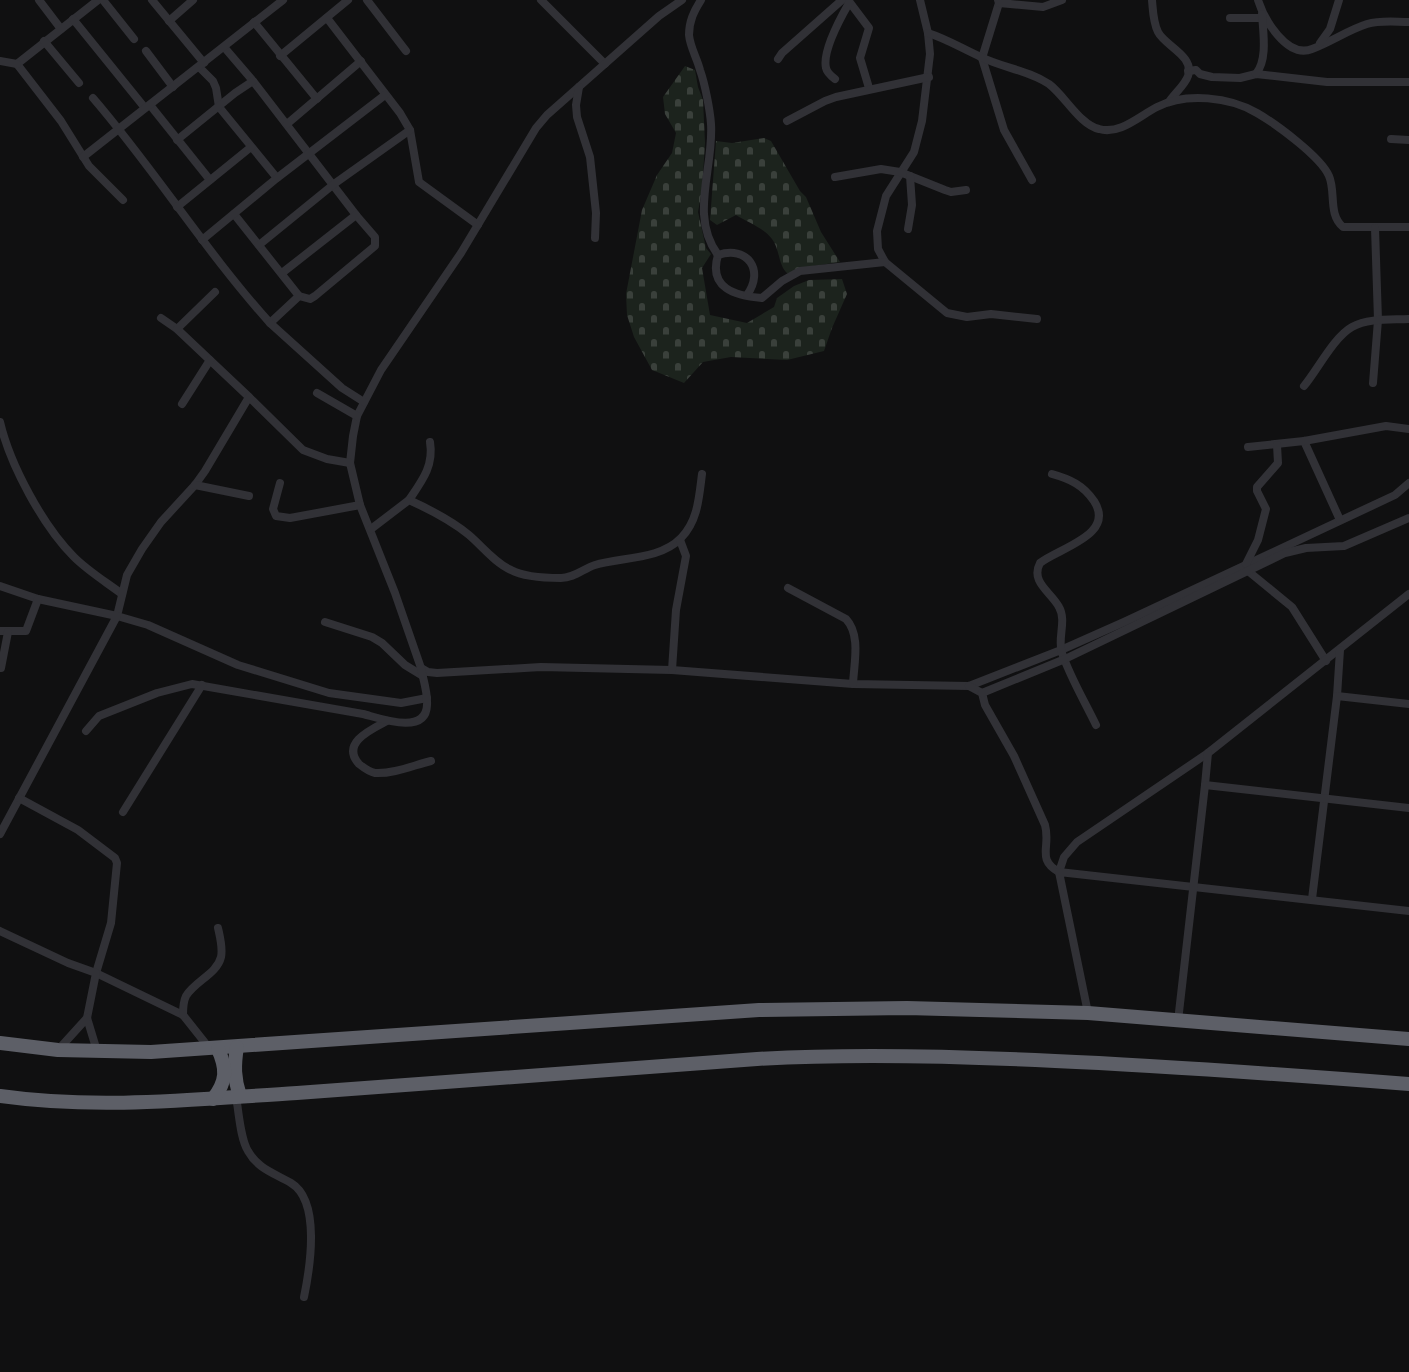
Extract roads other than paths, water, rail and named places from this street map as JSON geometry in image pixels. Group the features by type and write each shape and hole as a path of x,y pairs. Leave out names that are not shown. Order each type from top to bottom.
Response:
{"highway":[{"path":"0,1043 58,1050 151,1052 759,1010 907,1008 1089,1013 1409,1039"},
{"path":"237,1047 235,1080 238,1097"},
{"path":"213,1099 221,1089 226,1070 214,1049"},
{"path":"0,1096 61,1102 133,1104 762,1059 856,1056 955,1056 1173,1066 1409,1084"}],"street":[{"path":"39,0 61,28"},
{"path":"103,0 134,39"},
{"path":"152,0 213,81 219,107 277,178"},
{"path":"170,21 193,0"},
{"path":"83,157 283,0"},
{"path":"280,56 348,0"},
{"path":"367,0 406,51"},
{"path":"541,0 605,64"},
{"path":"86,731 99,716 185,685 202,685 363,714 387,721 410,723 425,714 427,698 421,668 371,529 360,505 350,463 352,436 357,416 381,370 478,225 536,128 547,115 659,16 682,0"},
{"path":"701,0 690,24 689,36 701,70 711,126 703,205 704,223 711,246 718,255"},
{"path":"920,0 928,33 929,77 918,141 914,152 886,196 877,231 878,249 885,262 947,313 967,317 991,314 1038,318"},
{"path":"1032,180 1004,130 982,58 999,2 1043,7 1062,0"},
{"path":"1152,0 1158,33 1170,47 1182,55 1188,71 1186,80 1168,102"},
{"path":"1256,74 1264,56 1262,15 1258,0"},
{"path":"1317,46 1330,29 1339,0"},
{"path":"778,59 790,46 847,1"},
{"path":"835,79 828,73 825,63 835,26 847,1"},
{"path":"847,1 869,28 860,58 869,88"},
{"path":"17,64 93,2"},
{"path":"1230,18 1262,15"},
{"path":"1262,15 1285,43 1305,50 1374,22 1409,22"},
{"path":"327,18 410,130 419,182 478,225"},
{"path":"73,19 210,180"},
{"path":"254,22 317,99"},
{"path":"928,33 956,43 982,58 1028,74 1047,84 1058,92 1089,126 1100,130 1111,130 1129,124 1168,102 1192,98 1236,104 1256,112 1303,147 1325,170 1331,183 1338,222 1343,227 1409,227"},
{"path":"44,41 79,83"},
{"path":"224,47 375,237 375,246 315,296 310,298 299,296 234,214"},
{"path":"146,51 173,87"},
{"path":"0,61 17,64 61,121 93,171 123,200"},
{"path":"286,124 361,61"},
{"path":"1188,71 1196,70 1210,77 1240,78 1256,74 1327,82 1409,82"},
{"path":"787,121 825,101 869,88 929,77"},
{"path":"177,140 253,81"},
{"path":"579,87 577,117 590,157 596,213 595,238"},
{"path":"202,240 277,178 385,95"},
{"path":"93,98 235,283 270,323 342,388 364,402"},
{"path":"259,244 334,184 410,130"},
{"path":"1391,139 1409,140"},
{"path":"177,207 251,147"},
{"path":"835,177 876,169 900,172 951,192 966,190"},
{"path":"908,229 912,205 910,176"},
{"path":"282,273 356,215"},
{"path":"1373,383 1378,320 1375,228"},
{"path":"718,255 728,252 738,253 747,258 753,266 755,276 753,286 747,295"},
{"path":"718,255 715,264 716,275 728,291 738,295 762,298 782,281 800,271 885,262"},
{"path":"177,329 215,292"},
{"path":"270,323 299,296"},
{"path":"161,318 177,329 303,450 327,459 350,463"},
{"path":"1304,386 1344,333 1353,326 1378,320 1409,319"},
{"path":"182,404 210,360"},
{"path":"318,393 357,416"},
{"path":"0,834 117,616 128,575 142,549 169,512 195,485 249,397"},
{"path":"0,422 19,477 62,543 79,562 122,594"},
{"path":"1248,447 1304,441 1386,426 1409,429"},
{"path":"1304,441 1340,520"},
{"path":"371,529 409,500 430,465 432,454 430,442"},
{"path":"1247,567 1266,509 1257,487 1278,463 1277,444"},
{"path":"409,500 454,524 510,570 523,574 562,578 603,563 657,553 680,540 697,512 702,474"},
{"path":"1052,474 1078,484 1099,509 1098,524 1084,538 1047,558 1040,563 1037,569 1040,583 1062,614 1061,650 1096,725"},
{"path":"280,483 273,509 276,516 290,518 360,505"},
{"path":"982,693 1065,660 1340,520 1395,495 1409,483"},
{"path":"195,485 249,496"},
{"path":"421,668 437,673 540,667 672,670 853,684 969,686 1061,650 1247,567 1295,550 1344,546 1409,518"},
{"path":"672,670 676,610 686,556 680,540"},
{"path":"1247,567 1292,607 1326,661"},
{"path":"0,586 38,599 148,625 238,665 329,693 400,703 427,698"},
{"path":"788,588 846,619 853,626 855,635 853,684"},
{"path":"1089,1013 1059,872 1064,857 1077,842 1208,753 1409,594"},
{"path":"1,668 4,632 26,631 38,599"},
{"path":"325,622 372,637 382,643 405,665 423,676"},
{"path":"1312,899 1326,798 1340,650"},
{"path":"123,812 202,685"},
{"path":"969,686 982,693 986,705 1014,756 1045,825 1047,862 1050,867 1059,872 1409,911"},
{"path":"1337,696 1409,704"},
{"path":"387,721 364,733 356,741 353,750 355,759 361,766 369,771 388,772 431,760"},
{"path":"1178,1021 1208,753"},
{"path":"1205,785 1409,808"},
{"path":"19,798 78,830 115,858 117,863 111,923 96,973 87,1018 97,1051"},
{"path":"183,1016 185,998 211,972 221,958 218,928"},
{"path":"0,931 68,963 96,973 183,1016 214,1049"},
{"path":"58,1050 87,1018"},
{"path":"238,1097 246,1149 258,1165 300,1190 306,1203 311,1242 304,1297"}]}
